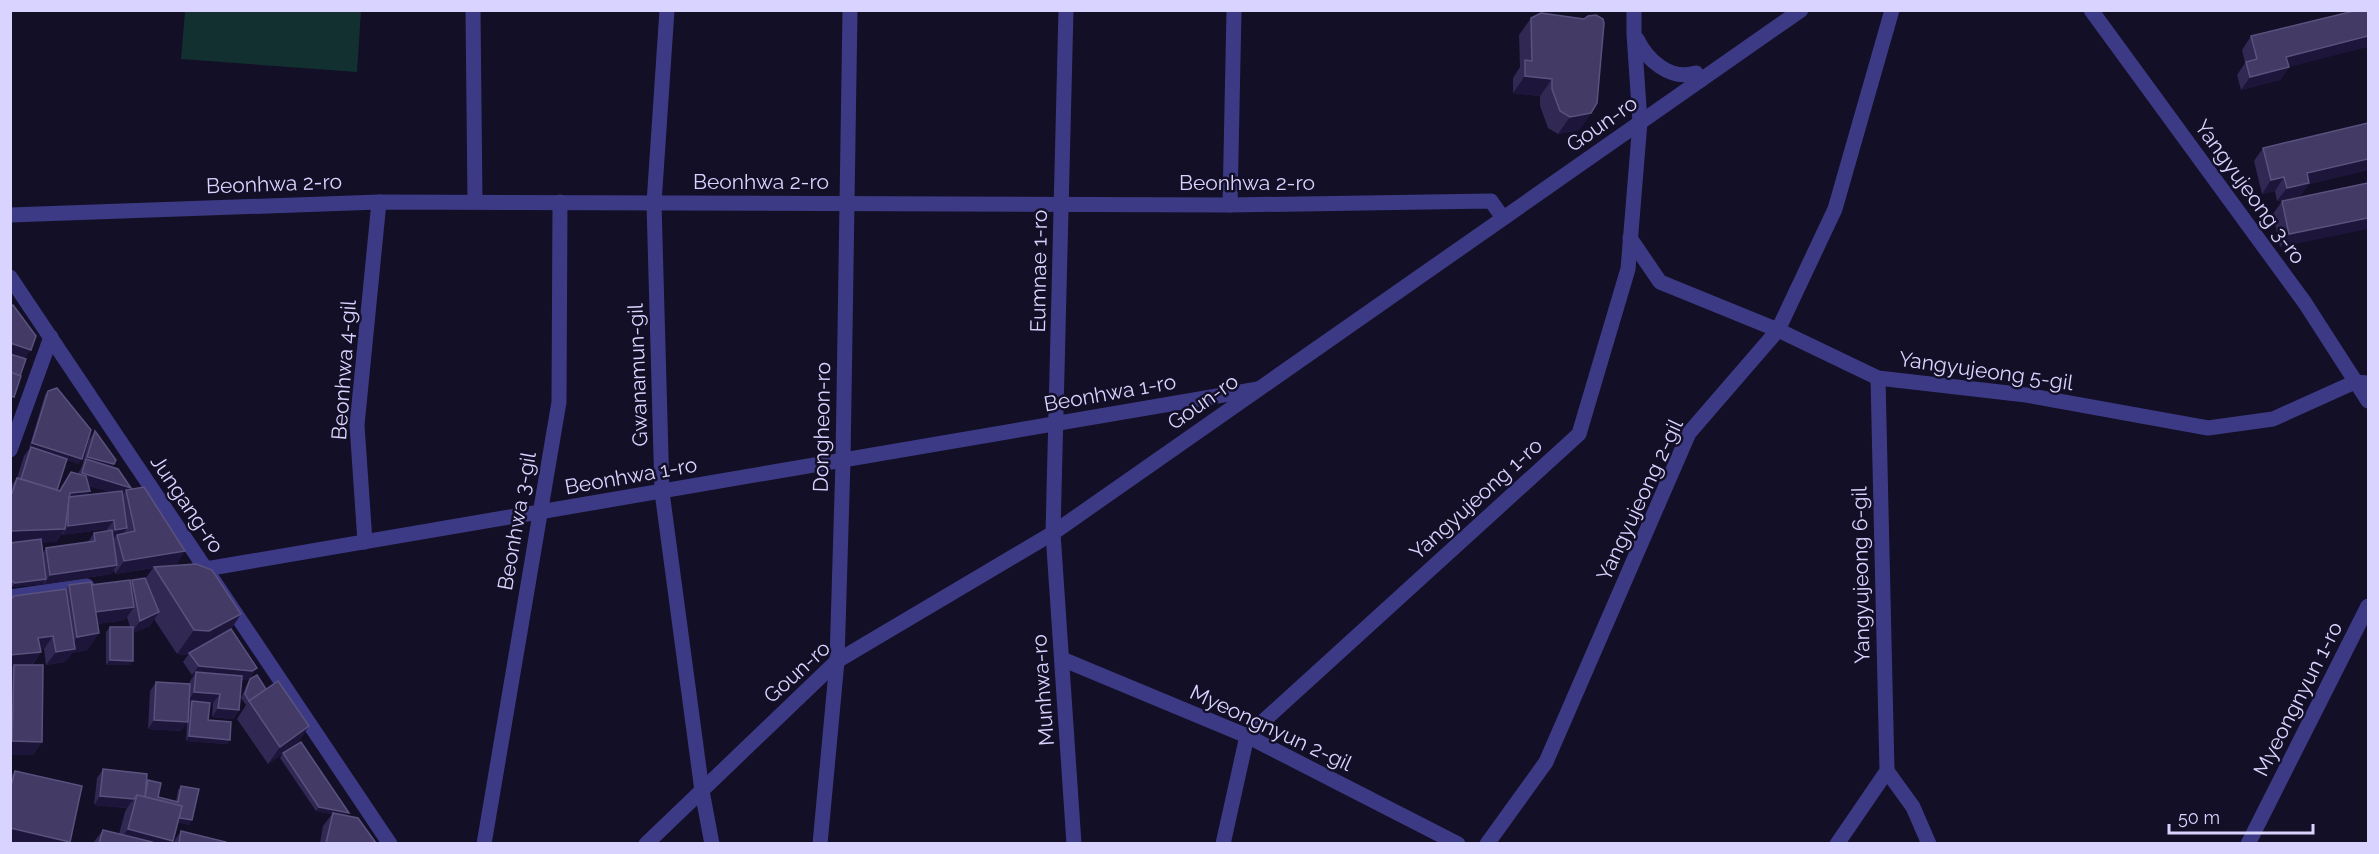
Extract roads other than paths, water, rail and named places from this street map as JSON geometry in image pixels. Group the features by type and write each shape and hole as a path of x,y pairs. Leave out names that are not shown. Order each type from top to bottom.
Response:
{"street":[{"path":"473,10 475,202"},
{"name":"Gwanamun-gil","path":"667,10 654,203 662,492 702,791 712,843"},
{"name":"Dongheon-ro","path":"820,843 837,661 843,461 850,10"},
{"name":"Eumnae 1-ro","path":"1053,533 1066,10"},
{"path":"1230,205 1234,10"},
{"name":"Yangyujeong 1-ro","path":"1247,736 1579,434 1628,269 1640,122 1634,10"},
{"name":"Goun-ro","path":"646,843 837,661 1053,533 1801,10"},
{"name":"Yangyujeong 2-gil","path":"1487,843 1546,762 1689,433 1778,330 1835,209 1892,10"},
{"name":"Yangyujeong 3-ro","path":"2091,10 2362,382 2368,401"},
{"path":"1634,30 1645,54 1658,65 1680,75 1696,73 1701,80"},
{"name":"Beonhwa 2-ro","path":"10,215 379,202 1230,205 1491,201 1503,218"},
{"name":"Beonhwa 4-gil","path":"365,542 357,425 379,202"},
{"name":"Beonhwa 3-gil","path":"484,843 559,402 561,202"},
{"name":"Yangyujeong 5-gil","path":"1629,238 1660,282 1778,330 1878,378 2026,395 2208,429 2273,419 2362,382"},
{"name":"Jungang-ro","path":"10,277 390,843"},
{"path":"10,450 51,337"},
{"name":"Yangyujeong 6-gil","path":"1878,378 1887,771"},
{"name":"Beonhwa 1-ro","path":"174,574 1258,389"},
{"name":"Munhwa-ro","path":"1053,533 1074,843"},
{"path":"10,597 104,584"},
{"name":"Myeongnyun 1-ro","path":"2248,843 2368,606"},
{"name":"Myeongnyun 2-gil","path":"1062,659 1247,736 1458,843"},
{"path":"1222,843 1247,736"},
{"path":"1837,843 1887,771 1913,807 1929,843"}]}
